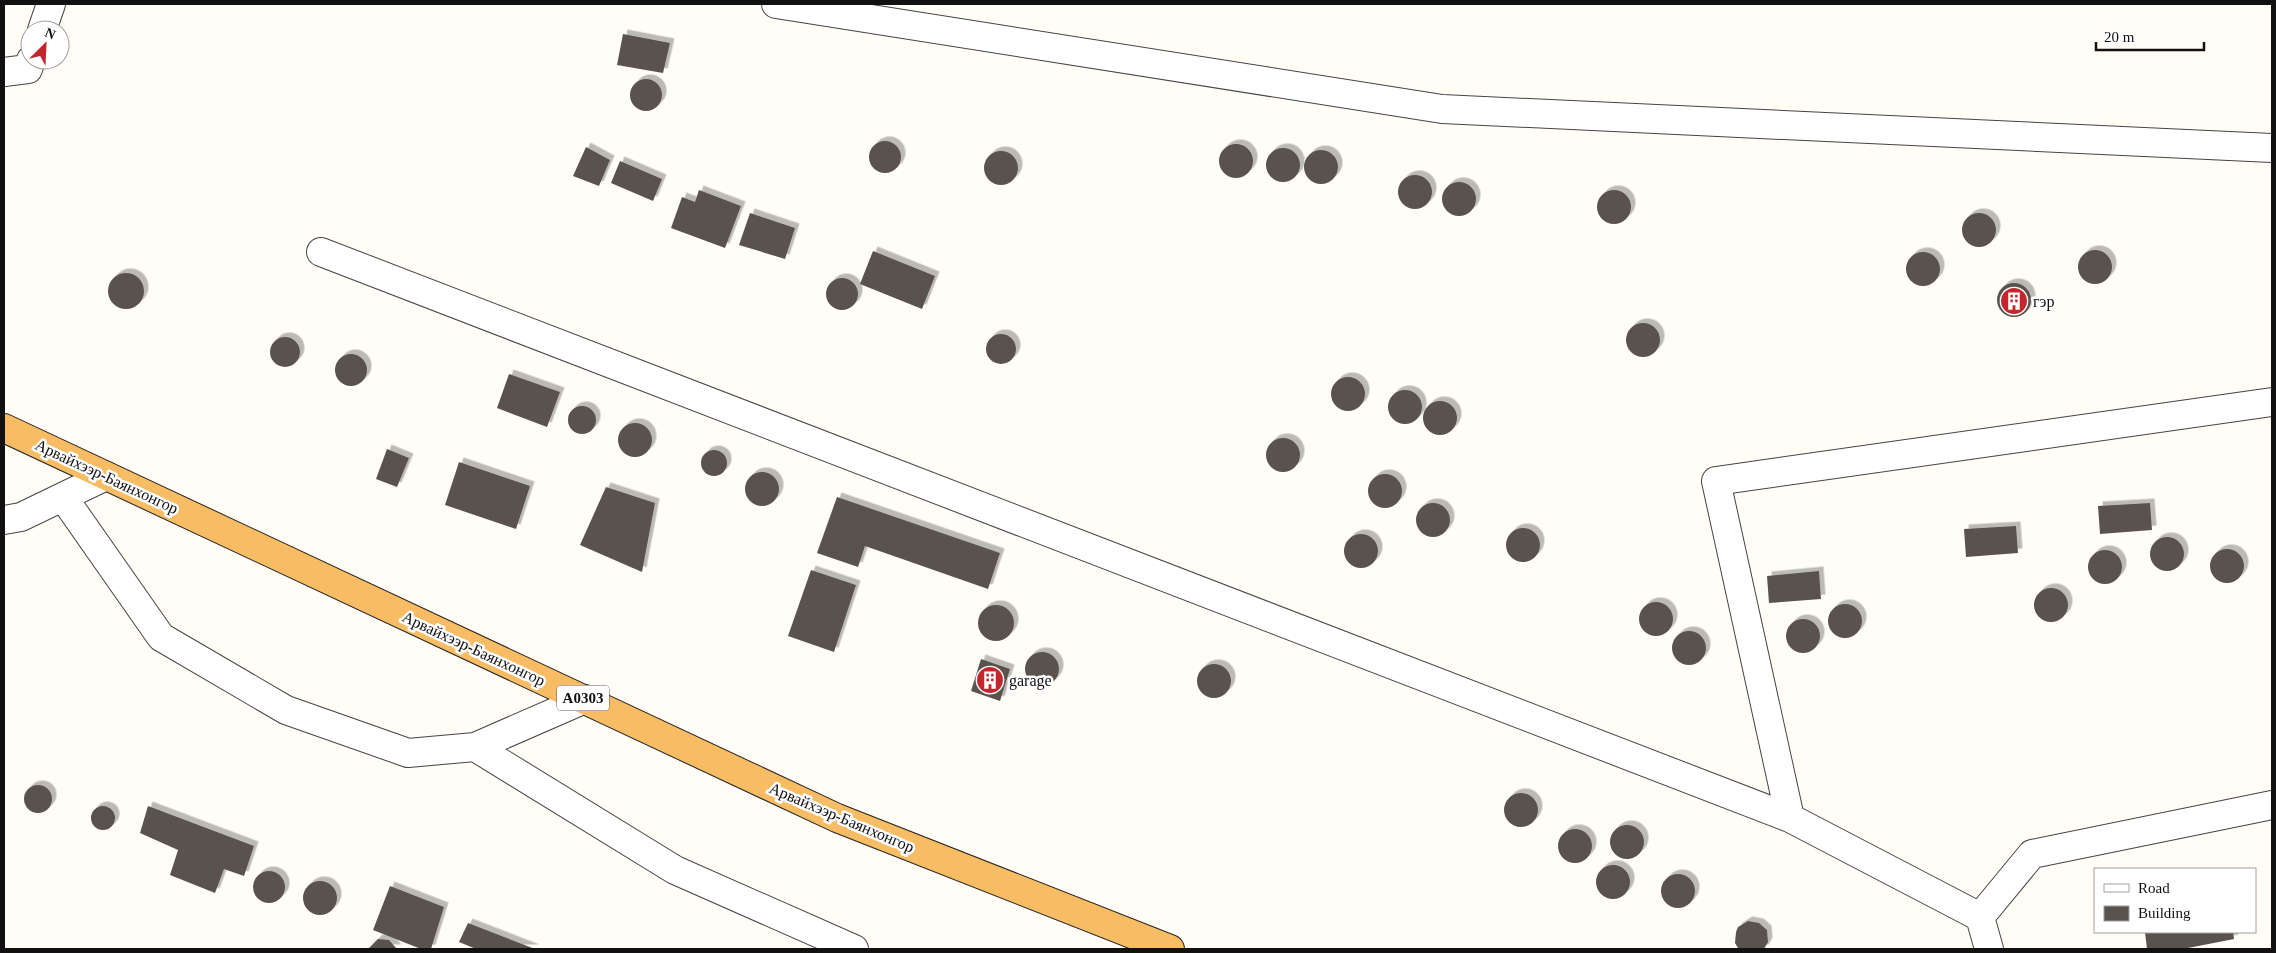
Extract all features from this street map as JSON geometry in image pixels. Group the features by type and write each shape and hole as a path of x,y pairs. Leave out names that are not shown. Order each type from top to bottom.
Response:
{"highway":[{"name":"Арвайхээр-Баянхонгор","path":"4,428 837,818 1155,946"}],"street":[{"path":"45,20 51,4"},
{"path":"776,4 1442,109 2272,148"},
{"path":"4,72 20,70"},
{"path":"321,252 1790,818 1980,917 1989,949"},
{"path":"1790,818 1716,481 2272,402"},
{"path":"4,520 21,517 106,476"},
{"path":"63,497 161,637 286,710 408,753 475,746 584,699"},
{"path":"475,746 675,870 854,949"},
{"path":"1980,917 2032,854 2272,806"}],"building":[{"path":"623,34 670,43 663,73 617,65"},
{"path":"646,79 658,83 662,95 658,107 646,111 634,107 630,95 634,83"},
{"path":"885,141 891,142 896,146 900,151 900,163 896,168 891,172 885,173 879,172 874,168 870,163 869,157 870,151 874,146 879,142"},
{"path":"1236,144 1248,149 1253,161 1248,173 1236,178 1224,173 1219,161 1224,149"},
{"path":"586,147 610,160 599,186 573,176"},
{"path":"1283,148 1295,153 1300,165 1295,177 1283,182 1271,177 1266,165 1271,153"},
{"path":"1321,150 1333,155 1338,167 1333,179 1321,184 1309,179 1304,167 1309,155"},
{"path":"1001,151 1013,156 1018,168 1013,180 1001,185 989,180 984,168 989,156"},
{"path":"620,161 662,179 653,201 611,183"},
{"path":"1415,175 1427,180 1432,192 1427,204 1415,209 1403,204 1398,192 1403,180"},
{"path":"1459,182 1471,187 1476,199 1471,211 1459,216 1447,211 1442,199 1447,187"},
{"path":"699,190 741,206 725,248 671,228 682,197 695,202"},
{"path":"1614,190 1626,195 1631,207 1626,219 1614,224 1602,219 1597,207 1602,195"},
{"path":"750,213 795,228 785,259 739,245"},
{"path":"1979,213 1991,218 1996,230 1991,242 1979,247 1967,242 1962,230 1967,218"},
{"name":"гэр","path":"2095,250 2107,255 2112,267 2107,279 2095,284 2083,279 2078,267 2083,255"},
{"path":"873,251 935,276 922,309 860,284"},
{"path":"1923,252 1935,257 1940,269 1935,281 1923,286 1911,281 1906,269 1911,257"},
{"path":"126,273 133,274 139,278 143,284 143,298 139,304 133,308 126,309 119,308 113,304 109,298 108,291 109,284 113,278 119,274"},
{"path":"842,278 848,279 853,283 857,288 857,300 853,305 848,309 842,310 836,309 831,305 827,300 826,294 827,288 831,283 836,279"},
{"name":"гэр","path":"2014,283 2026,288 2031,300 2026,312 2014,317 2002,312 1997,300 2002,288"},
{"path":"1643,323 1655,328 1660,340 1655,352 1643,357 1631,352 1626,340 1631,328"},
{"path":"1001,334 1007,335 1015,343 1015,355 1007,363 1001,364 995,363 987,355 986,349 987,343 995,335"},
{"path":"285,337 296,341 300,352 296,363 285,367 274,363 270,352 274,341"},
{"path":"351,354 363,358 367,370 363,382 351,386 339,382 335,370 339,358"},
{"path":"509,374 560,392 547,427 497,408"},
{"path":"1348,377 1360,382 1365,394 1360,406 1348,411 1336,406 1331,394 1336,382"},
{"path":"1405,390 1417,395 1422,407 1417,419 1405,424 1393,419 1388,407 1393,395"},
{"path":"1440,401 1452,406 1457,418 1452,430 1440,435 1428,430 1423,418 1428,406"},
{"path":"582,406 592,410 596,420 592,430 582,434 572,430 568,420 572,410"},
{"path":"635,423 642,424 647,428 651,433 651,447 647,452 642,456 635,457 628,456 623,452 619,447 618,440 619,433 623,428 628,424"},
{"path":"1283,438 1295,443 1300,455 1295,467 1283,472 1271,467 1266,455 1271,443"},
{"path":"387,449 409,458 397,487 376,479"},
{"path":"714,450 723,454 727,463 723,472 714,476 705,472 701,463 705,454"},
{"path":"459,462 530,486 516,529 445,505"},
{"path":"762,472 769,473 774,477 778,482 778,496 774,501 769,505 762,506 755,505 750,501 746,496 745,489 746,482 750,477 755,473"},
{"path":"1385,474 1397,479 1402,491 1397,503 1385,508 1373,503 1368,491 1373,479"},
{"path":"606,487 655,503 642,572 580,545"},
{"path":"837,497 1000,553 988,589 865,546 858,567 817,553"},
{"path":"1433,503 1445,508 1450,520 1445,532 1433,537 1421,532 1416,520 1421,508"},
{"path":"2150,503 2152,530 2100,534 2098,506"},
{"path":"2016,526 2018,553 1966,557 1964,529"},
{"path":"1523,528 1535,533 1540,545 1535,557 1523,562 1511,557 1506,545 1511,533"},
{"path":"1361,534 1373,539 1378,551 1373,563 1361,568 1349,563 1344,551 1349,539"},
{"path":"2167,537 2179,542 2184,554 2179,566 2167,571 2155,566 2150,554 2155,542"},
{"path":"2227,549 2239,554 2244,566 2239,578 2227,583 2215,578 2210,566 2215,554"},
{"path":"2105,550 2117,555 2122,567 2117,579 2105,584 2093,579 2088,567 2093,555"},
{"path":"811,570 856,585 834,652 788,636"},
{"path":"1819,571 1821,599 1769,603 1767,576"},
{"path":"2051,588 2063,593 2068,605 2063,617 2051,622 2039,617 2034,605 2039,593"},
{"path":"1656,602 1668,607 1673,619 1668,631 1656,636 1644,631 1639,619 1644,607"},
{"path":"1845,604 1857,609 1862,621 1857,633 1845,638 1833,633 1828,621 1833,609"},
{"path":"996,605 1003,606 1009,610 1013,616 1013,630 1009,636 1003,640 996,641 989,640 983,636 979,630 978,623 979,616 983,610 989,606"},
{"path":"1803,619 1815,624 1820,636 1815,648 1803,653 1791,648 1786,636 1791,624"},
{"path":"1689,631 1701,636 1706,648 1701,660 1689,665 1677,660 1672,648 1677,636"},
{"path":"1042,652 1054,657 1059,669 1054,681 1042,686 1030,681 1025,669 1030,657"},
{"name":"garage","path":"981,659 1010,669 1000,701 971,691"},
{"path":"1214,664 1226,669 1231,681 1226,693 1214,698 1202,693 1197,681 1202,669"},
{"path":"38,785 48,789 52,799 48,809 38,813 28,809 24,799 28,789"},
{"path":"1521,793 1533,798 1538,810 1533,822 1521,827 1509,822 1504,810 1509,798"},
{"path":"103,806 112,809 115,818 112,827 103,830 94,827 91,818 94,809"},
{"path":"148,806 254,846 244,876 224,869 215,893 170,875 178,850 140,833"},
{"path":"1627,825 1639,830 1644,842 1639,854 1627,859 1615,854 1610,842 1615,830"},
{"path":"1575,829 1587,834 1592,846 1587,858 1575,863 1563,858 1558,846 1563,834"},
{"path":"1613,865 1625,870 1630,882 1625,894 1613,899 1601,894 1596,882 1601,870"},
{"path":"269,871 281,875 285,887 281,899 269,903 257,899 253,887 257,875"},
{"path":"1678,874 1690,879 1695,891 1690,903 1678,908 1666,903 1661,891 1666,879"},
{"path":"320,881 332,886 337,898 332,910 320,915 308,910 303,898 308,886"},
{"path":"390,886 444,907 431,949 421,949 373,930"},
{"path":"1748,921 1759,923 1767,930 1768,942 1764,949 1738,948 1735,943 1738,927"},
{"path":"468,923 535,949 476,949 459,942"},
{"path":"2145,933 2233,933 2234,939 2183,949 2147,949"},
{"path":"378,939 389,940 397,949 368,949"}],"place":[{"name":"гэр","path":"2014,301"},
{"name":"garage","path":"990,680"}]}
